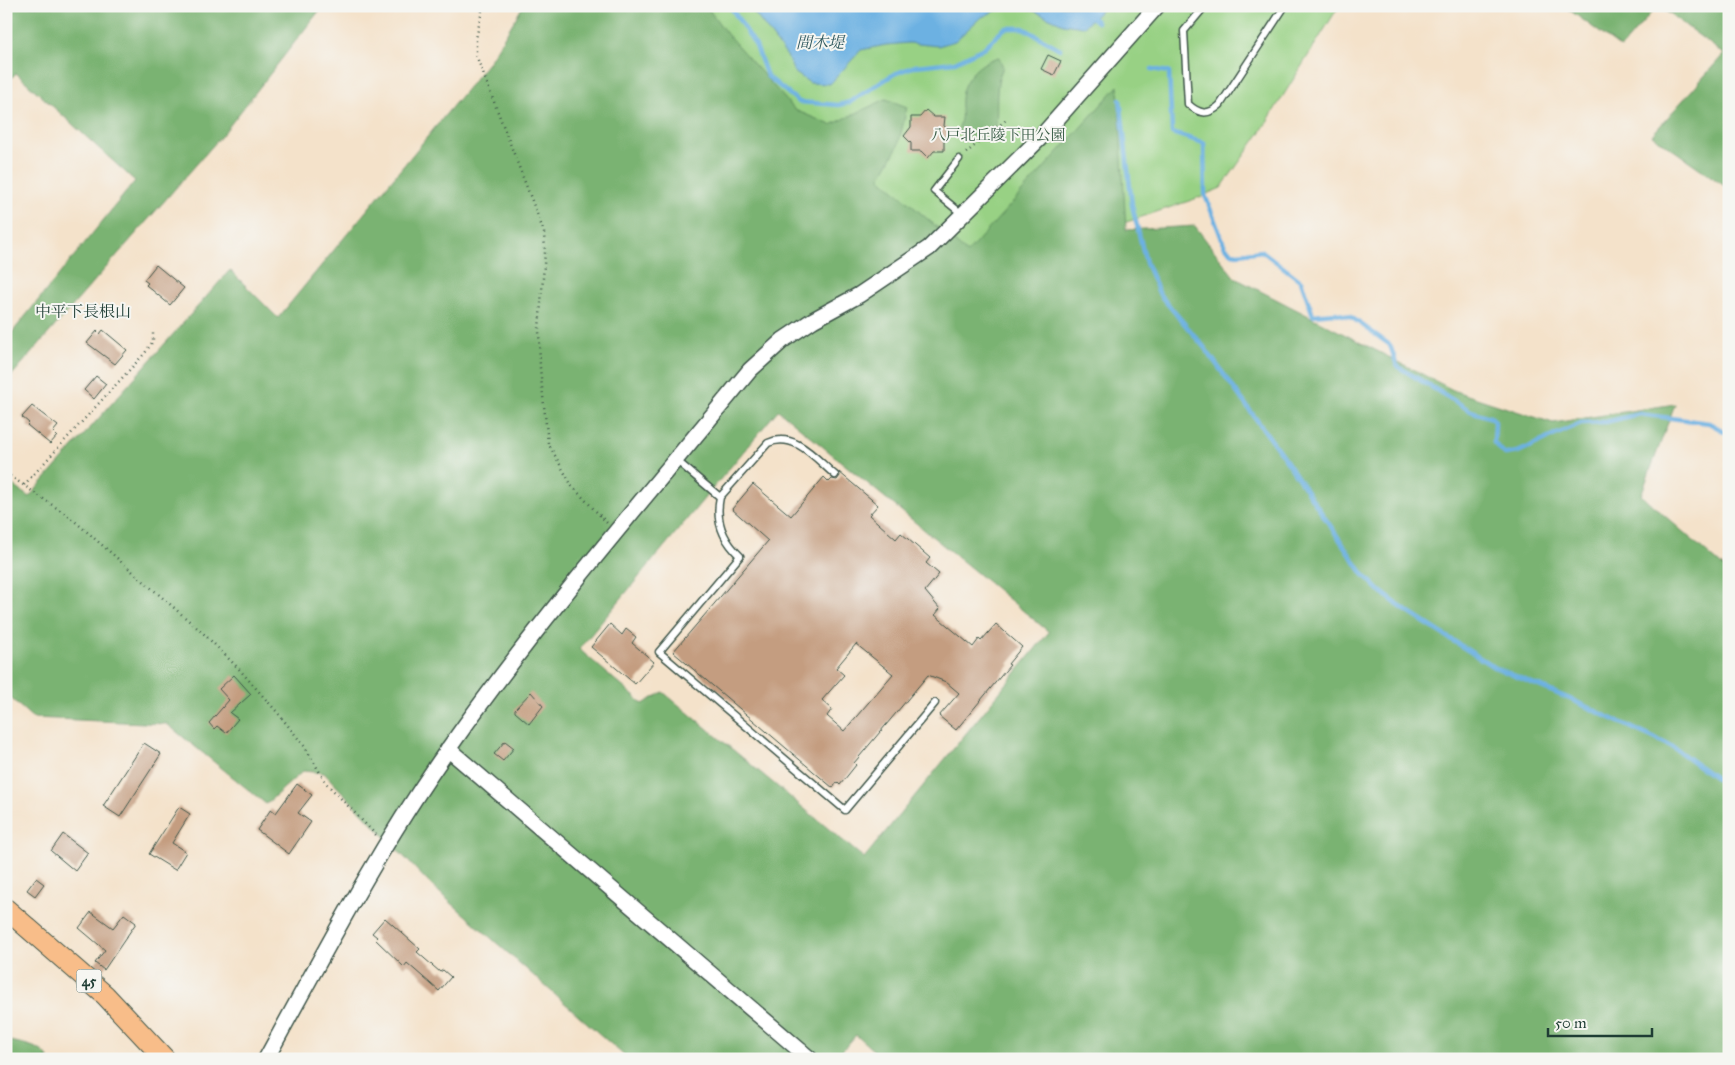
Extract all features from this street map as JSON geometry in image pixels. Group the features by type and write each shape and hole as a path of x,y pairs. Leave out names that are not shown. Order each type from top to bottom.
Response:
{"highway":[{"name":"45","path":"6,909 105,995 165,1059"}],"street":[{"path":"266,1059 372,866 448,748 523,648 750,370 783,340 813,320 858,295 929,248 1040,138 1157,6"},
{"path":"448,748 810,1059"}],"lane":[{"path":"1206,6 1184,31 1188,104 1203,114 1212,112 1220,105 1284,6"},
{"path":"959,159 934,191 962,215"},
{"path":"835,475 798,443 788,439 777,439 768,443 720,497 717,511 721,527 728,544 740,556 659,652 845,810 935,703"},
{"path":"676,460 720,497"}],"path":[{"path":"483,6 476,39 476,55 544,232 546,252 539,329 540,368 548,443 572,486 616,533"},
{"path":"959,159 1007,120"},
{"path":"24,485 145,353 152,341 153,333"},
{"path":"6,473 71,518 203,633 238,668 305,747 326,783 385,845"}],"green space":[{"path":"6,6 323,6 223,134 6,382 6,340 135,181 16,73 6,84"},
{"path":"523,6 706,6 727,34 795,110 831,125 886,99 907,107 898,146 880,178 967,253 1118,86 1126,230 1195,226 1235,278 1455,391 1553,423 1675,404 1641,495 1729,572 1729,1059 883,1059 856,1035 835,1059 628,1059 431,885 324,773 303,771 266,804 167,724 33,718 6,694 6,480 29,497 230,270 278,318 489,62","holes":["778,410 1049,632 864,858 663,692 643,704 579,649"]},
{"name":"八戸北丘陵下田公園","path":"688,6 1339,6 1260,133 1221,188 1195,199 1097,232 973,287"},
{"path":"1564,6 1657,6 1621,48"},
{"path":"1659,6 1729,6 1729,189 1652,135 1724,54"},
{"path":"999,57 1003,67 997,88 996,126 979,135 964,137 958,130 961,116 962,91 965,84 979,67"},
{"path":"10,1041 37,1048 49,1059 6,1059 6,1044"}],"water":[{"name":"間木堤","path":"749,6 1006,6 980,18 955,41 938,46 909,43 861,50 830,84 810,83 794,72 787,56"},
{"path":"1023,6 1106,6 1083,27 1063,24"}],"building":[{"path":"1048,55 1061,61 1054,75 1041,69"},
{"path":"926,110 934,117 945,117 944,126 951,132 944,139 944,151 934,151 928,158 921,151 911,151 911,143 904,136 911,127 911,117 920,117"},
{"path":"156,265 184,288 170,305 146,285 148,283 144,280"},
{"path":"103,330 127,350 115,364 87,343 97,331 100,334"},
{"path":"96,376 106,384 94,399 84,390"},
{"path":"32,406 58,426 53,432 57,436 50,444 27,425 29,423 22,417"},
{"path":"839,472 878,505 869,515 896,539 901,533 930,558 926,563 939,574 925,591 940,609 935,615 973,647 996,624 1022,647 1008,664 1010,665 956,730 939,716 959,693 946,682 928,675 854,763 856,765 840,785 837,782 833,788 673,652 768,541 732,509 753,484 791,516 824,477 829,482 832,479 837,480 840,476","holes":["856,644 893,674 844,731 827,716 832,709 822,700 844,675 836,668"]},
{"path":"610,624 622,635 626,629 636,637 632,643 654,662 635,684 591,647"},
{"path":"234,675 251,694 230,713 238,719 226,733 217,726 214,729 209,723 229,700 219,689"},
{"path":"531,692 543,706 529,724 515,712 515,709"},
{"path":"505,741 514,748 503,761 494,754"},
{"path":"144,743 161,754 120,817 103,806"},
{"path":"297,784 312,795 298,813 311,822 289,854 257,830 271,809 276,813"},
{"path":"179,807 190,814 172,843 186,852 175,870 149,854"},
{"path":"63,834 88,853 75,871 51,851"},
{"path":"36,878 44,884 35,896 27,890"},
{"path":"91,912 113,928 124,914 136,923 104,970 95,963 105,950 79,928"},
{"path":"385,918 420,949 417,952 440,972 443,970 451,977 439,991 407,963 404,967 375,939 377,937 372,933"}],"waterway":[{"path":"730,6 756,46 767,76 799,102 839,105 850,102 894,74 915,66 955,62 984,48 1005,28 1023,28 1060,49"},
{"path":"1089,15 1097,22"},
{"path":"1152,69 1169,72 1172,133 1204,143 1205,195 1225,247 1232,253 1238,254 1262,251 1301,281 1313,315 1335,313 1351,317 1390,345 1397,366 1471,411 1492,418 1495,422 1494,443 1505,454 1518,452 1581,423 1606,422 1639,414 1709,423 1729,434"},
{"path":"1120,99 1132,205 1146,263 1160,295 1204,347 1285,459 1363,574 1380,591 1402,608 1494,667 1572,700 1673,747 1729,788"}],"district":[{"name":"中平下長根山","path":"83,311"}]}
